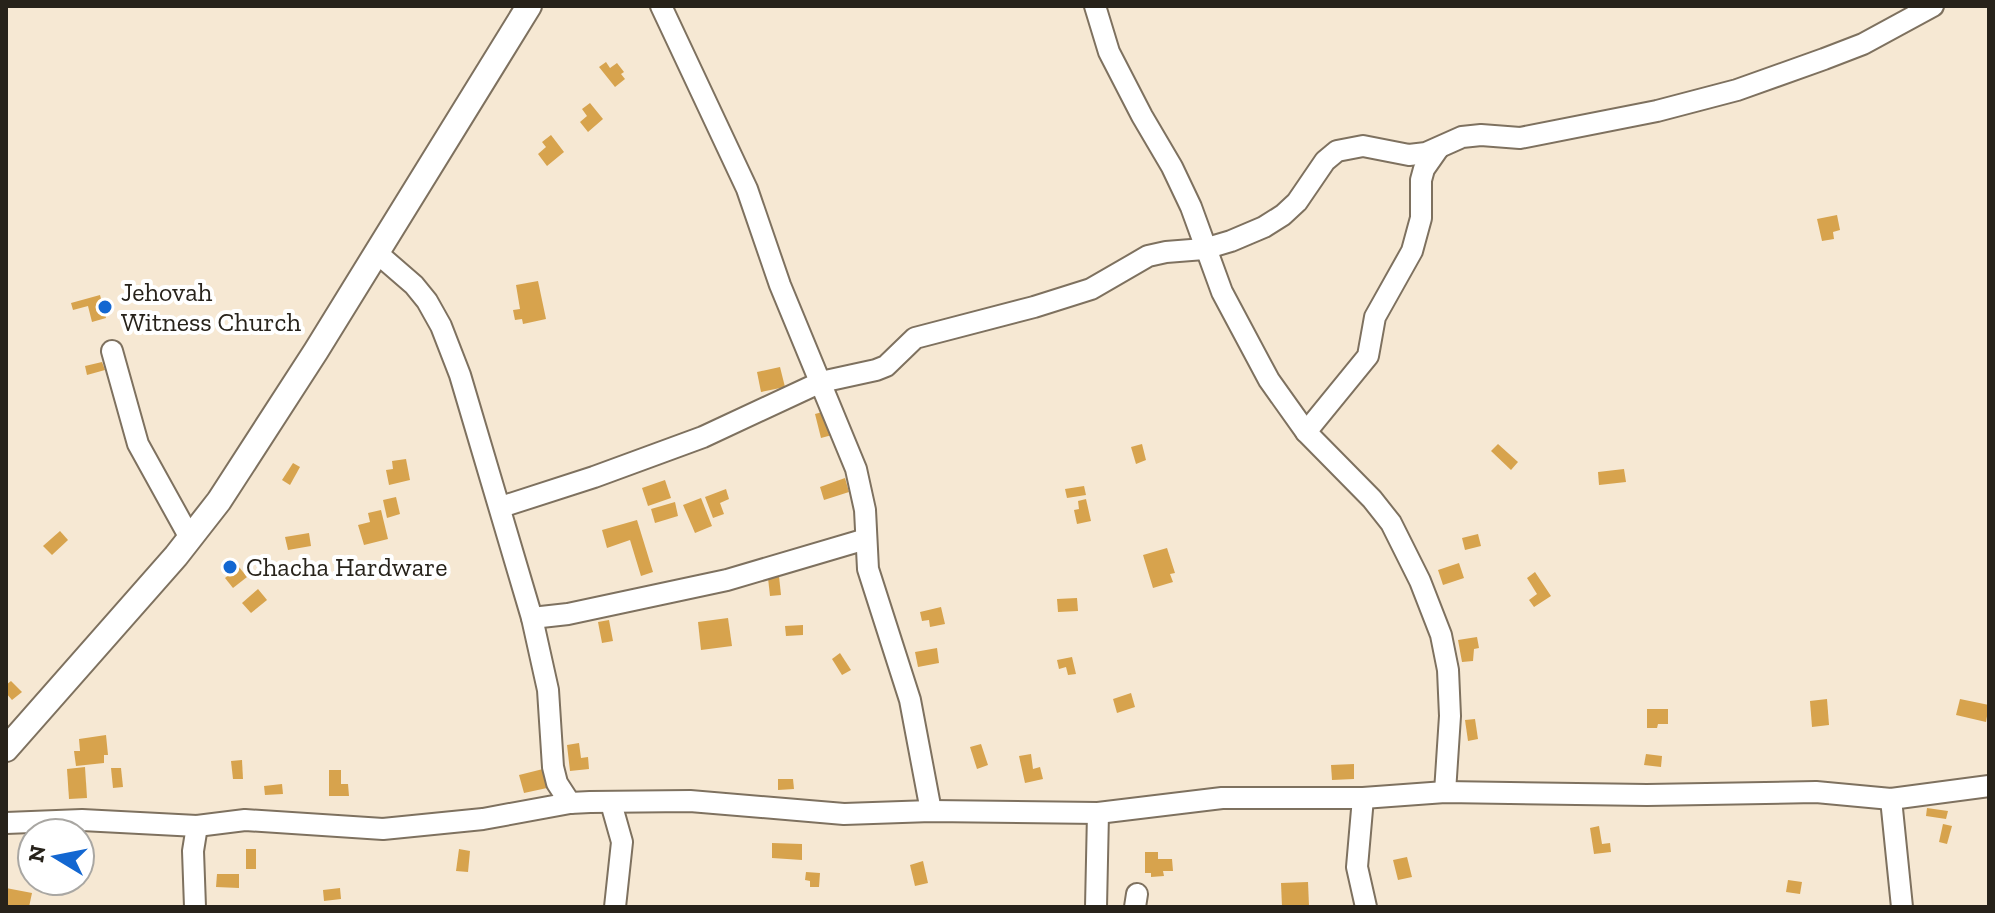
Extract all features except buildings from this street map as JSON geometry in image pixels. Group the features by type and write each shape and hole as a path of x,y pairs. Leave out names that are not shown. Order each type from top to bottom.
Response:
{"street":[{"path":"6,749 219,501 529,6"},
{"path":"661,6 747,189 780,285 856,469 865,510 868,569 910,700 931,811"},
{"path":"1095,6 1109,52 1172,167 1191,207 1222,292 1269,380 1306,432 1372,499 1391,523 1420,581 1441,635 1450,691 1445,792"},
{"path":"501,507 703,437 821,382 886,366 915,338 1091,289 1148,256 1204,249 1264,227 1297,202 1325,161 1337,151 1363,146 1409,155 1438,149 1462,137 1520,138 1615,120 1737,90 1863,44 1933,6"},
{"path":"1306,432 1368,356 1375,317 1412,251 1421,218 1421,180 1424,169 1438,149"},
{"path":"377,253 414,285 427,301 441,326 460,375 532,618 548,690 553,767 557,783 570,803"},
{"path":"112,351 138,444 190,538"},
{"path":"532,618 568,614 727,580 866,539"},
{"path":"6,823 82,820 190,826 245,820 404,828 483,819 570,803 690,801 844,814 931,811 1098,813 1222,798 1363,798 1445,792 1647,795 1816,792 1891,799 1989,786"},
{"path":"1363,798 1357,867 1366,907"},
{"path":"1891,799 1902,907"},
{"path":"611,803 622,842 615,907"},
{"path":"1096,907 1098,813"},
{"path":"190,826 195,907"}],"place":[{"name":"Jehovah Witness Church","path":"105,307"},
{"name":"Chacha Hardware","path":"230,567"}]}
